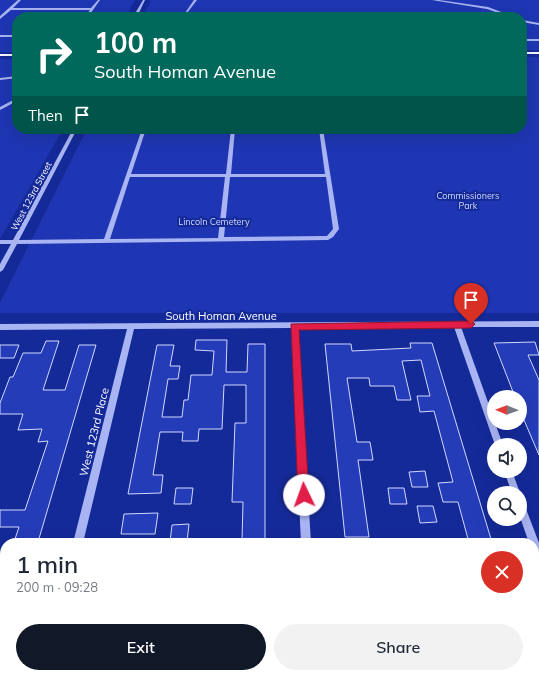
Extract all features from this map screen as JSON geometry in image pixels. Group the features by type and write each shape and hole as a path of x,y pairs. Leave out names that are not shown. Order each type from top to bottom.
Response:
{"main road":[{"path":"527,54 539,53"},
{"path":"0,55 12,55"}],"street":[{"path":"0,18 20,0"},
{"path":"90,12 99,0"},
{"path":"138,12 144,0"},
{"path":"188,12 190,6 196,0"},
{"path":"433,0 488,8 499,12"},
{"path":"10,9 92,9"},
{"path":"527,22 539,24"},
{"path":"0,36 12,36"},
{"path":"527,40 539,40"},
{"path":"0,79 12,78"},
{"path":"0,109 12,102"},
{"name":"West 123rd Street","path":"0,270 72,134"},
{"path":"107,240 142,134"},
{"path":"221,240 232,134"},
{"path":"0,242 321,239 331,236 336,230 322,134"},
{"path":"128,176 328,175"},
{"name":"South Homan Avenue","path":"0,327 539,324"},
{"path":"458,325 497,438"},
{"path":"294,326 306,538"},
{"name":"West 123rd Place","path":"79,538 131,327"},
{"path":"527,524 532,538"}],"green space":[{"path":"0,0 135,0 129,12 12,12 12,52 0,52"},
{"path":"151,0 539,0 539,50 527,50 527,12 145,12"},
{"name":"Lincoln Cemetery","path":"527,57 539,57 539,313 0,313 0,303 84,134 527,134"},
{"path":"0,59 12,59 12,134 60,134 0,239"}],"building":[{"path":"196,340 227,340 226,372 247,372 248,344 265,344 265,538 242,538 243,502 232,502 235,423 246,423 246,385 224,385 222,429 199,429 198,441 182,441 183,432 160,432 153,475 163,475 161,493 128,494 157,345 174,345 170,366 180,366 178,379 168,379 162,417 182,417 184,400 188,400 191,375 212,375 214,351 195,350"},
{"path":"46,341 59,341 43,390 65,390 79,345 96,345 39,538 15,538 19,527 0,527 0,510 25,510 48,441 38,442 42,429 18,430 23,414 0,414 0,403 10,377 13,377 23,353 41,353"},
{"path":"535,342 539,355 528,355 539,380 539,455 527,427 527,390 512,390 494,343"},
{"path":"410,343 432,343 491,538 468,538 458,502 443,502 438,483 453,482 434,411 420,412 417,396 430,396 421,360 402,361 411,400 397,400 394,386 370,386 369,378 347,378 357,442 370,442 373,460 358,460 369,537 345,537 325,344 351,344 352,351 411,348"},
{"path":"0,345 19,345 14,358 0,358"},
{"path":"425,471 428,487 412,487 409,472"},
{"path":"176,488 193,488 191,504 174,504"},
{"path":"388,488 404,488 407,504 390,504"},
{"path":"417,506 433,506 437,522 420,523"},
{"path":"158,513 155,534 121,534 124,514"},
{"path":"189,524 187,538 170,538 172,525"}],"route":[{"path":"304,495 294,326 471,324"}],"park label":[{"name":"Commissioners Park","path":"468,200"}]}
